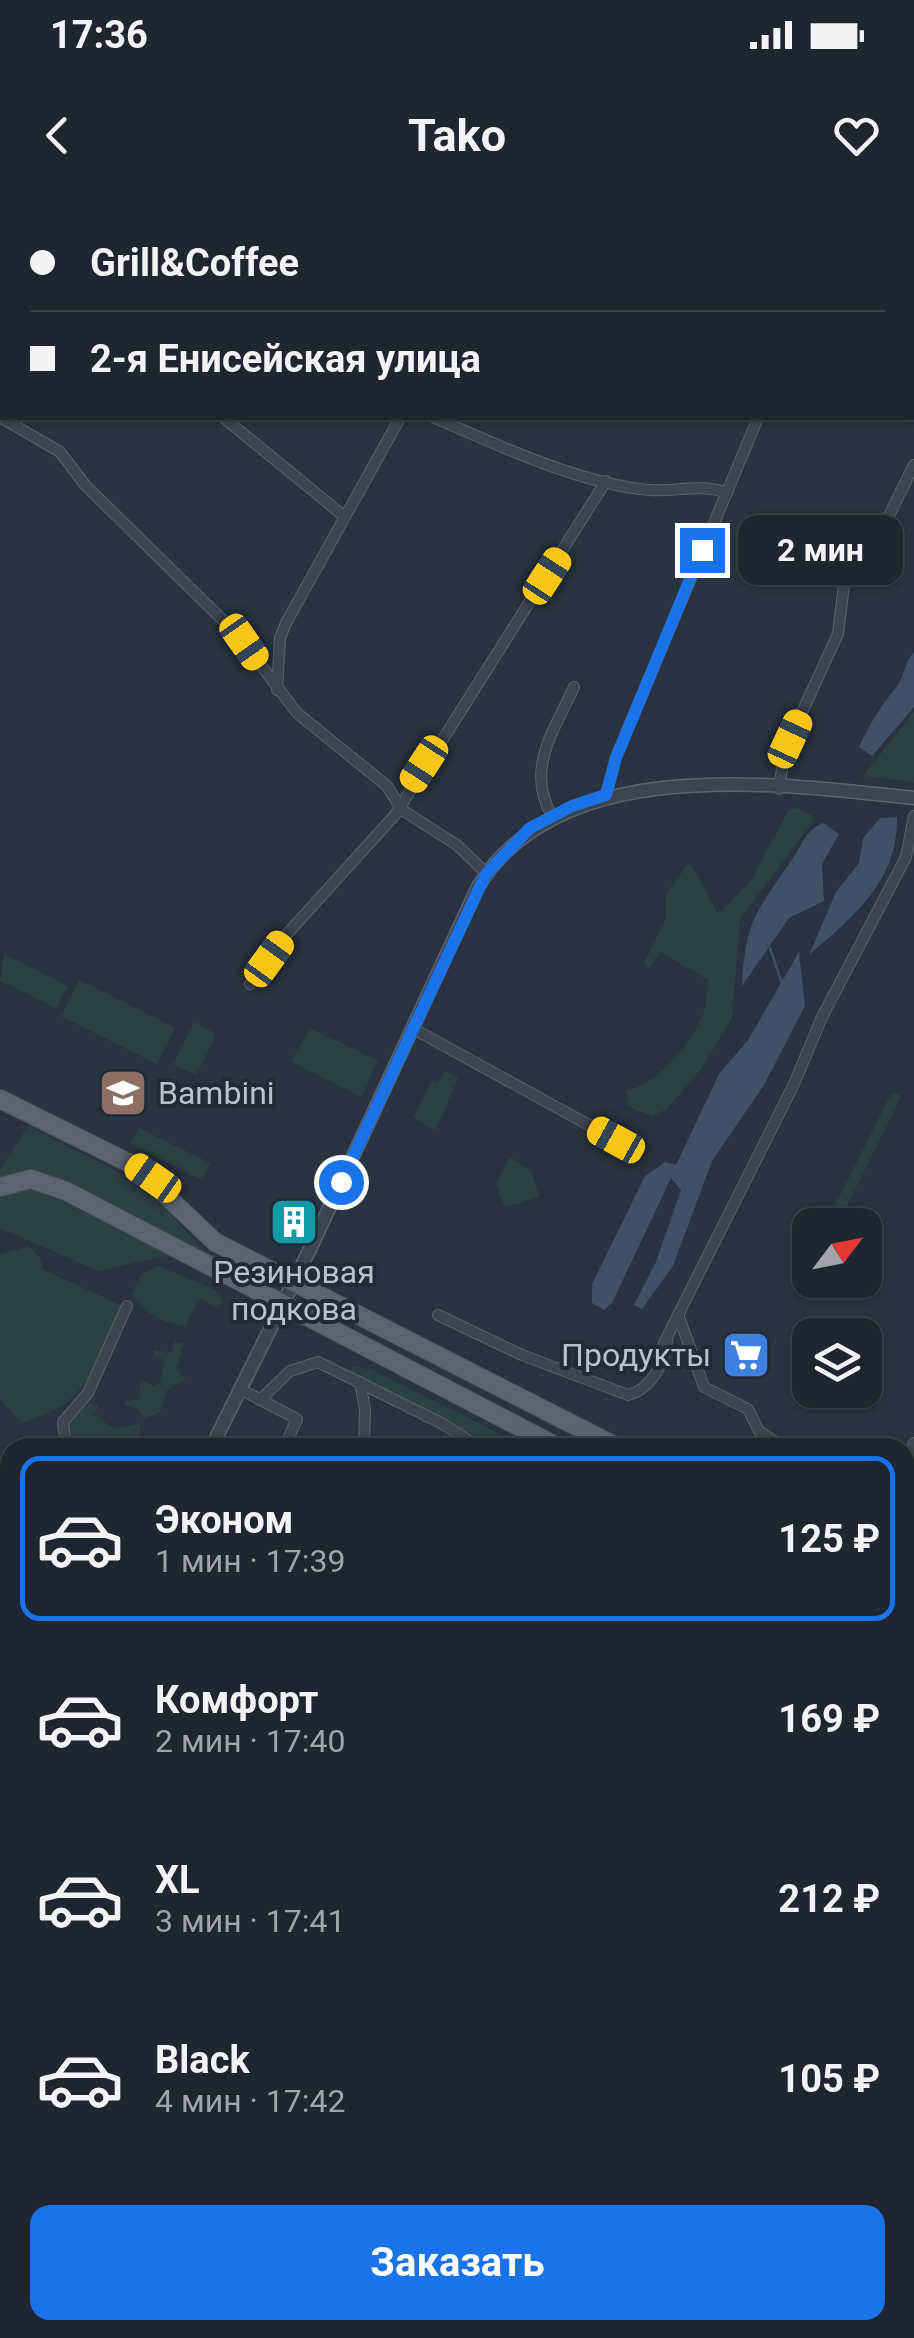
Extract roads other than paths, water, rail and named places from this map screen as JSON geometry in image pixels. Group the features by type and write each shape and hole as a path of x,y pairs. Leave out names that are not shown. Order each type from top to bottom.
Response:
{"main road":[{"path":"0,1099 135,1166 216,1242 599,1438"},
{"path":"0,1187 21,1180 41,1181 541,1438"}],"street":[{"path":"5,420 60,452 86,486 239,636 297,713 386,786 399,806 457,845 486,874"},
{"path":"226,420 346,517"},
{"path":"277,690 280,638 286,623 399,420"},
{"path":"441,420 606,481 650,490 698,487 727,493"},
{"path":"606,795 616,758 757,420"},
{"path":"779,789 786,749 838,634 844,577 869,556 914,465"},
{"path":"250,984 399,806 606,481"},
{"path":"552,816 539,786 538,765 574,687"},
{"path":"216,1438 486,874 510,845 552,816 606,795 691,788 914,798"},
{"path":"438,1315 539,1362 628,1395 643,1390 665,1353 665,1341 794,1084 822,1017 906,857 914,816"},
{"path":"412,1028 616,1140"},
{"path":"65,1438 63,1422 88,1394 128,1306"},
{"path":"678,1314 704,1386 748,1409 759,1431 770,1438"},
{"path":"260,1400 290,1371 308,1362 328,1365 462,1438"},
{"path":"360,1382 364,1438"},
{"path":"240,1390 297,1419 288,1438"}],"water":[{"path":"914,652 914,707 872,756 859,747"},
{"path":"897,817 890,860 881,879 857,911 809,955 836,892 859,863 863,838 880,818"},
{"path":"823,823 839,834 822,864 824,901 789,918 742,986 746,945 755,916 805,838"},
{"path":"799,952 805,1006 764,1085 712,1161 673,1266 642,1309 634,1305 656,1262 681,1190 671,1178 612,1303 604,1310 592,1303 592,1284 645,1176 665,1162 676,1165 719,1074 748,1040"}],"waterway":[{"path":"770,948 783,986"}],"place":[{"name":"Bambini","path":"123,1093"},
{"name":"Резиновая подкова","path":"294,1222"},
{"name":"Продукты","path":"746,1355"}]}
